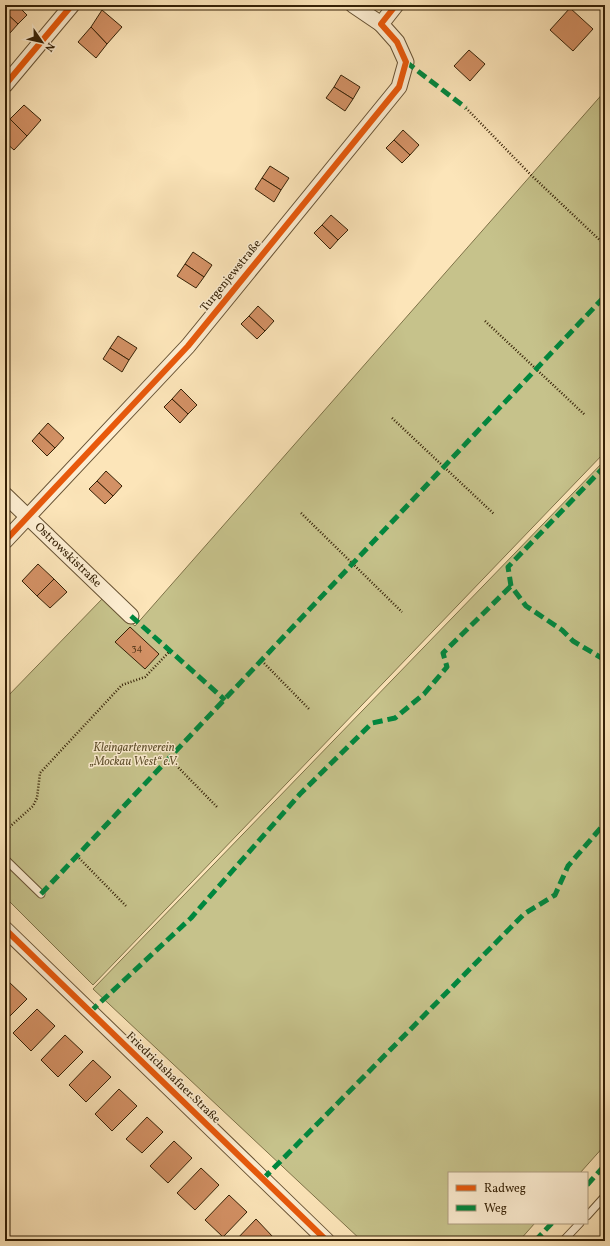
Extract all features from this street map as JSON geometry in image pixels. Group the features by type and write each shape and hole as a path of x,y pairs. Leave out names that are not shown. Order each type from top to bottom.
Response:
{"street":[{"path":"5,85 72,5"},
{"name":"Turgenjewstraße","path":"5,541 188,346 399,87 406,62 397,42 381,24 353,5"},
{"path":"381,24 396,5"},
{"name":"Ostrowskistraße","path":"5,495 131,616"},
{"name":"Friedrichshafner Straße","path":"5,929 327,1241"}],"lane":[{"path":"5,859 41,894"},
{"path":"588,1215 605,1196"},
{"path":"563,1241 579,1224"}],"path":[{"path":"466,108 531,175 605,245"},
{"path":"485,321 584,415"},
{"path":"392,418 494,514"},
{"path":"301,513 402,612"},
{"path":"5,831 33,806 37,798 40,773 122,685 145,677 170,651"},
{"path":"262,661 310,710"},
{"path":"170,759 218,808"},
{"path":"78,856 128,906"}],"green space":[{"name":"Kleingartenverein „Mockau West“ e.V.","path":"605,91 605,452 93,985 5,897 5,699 103,598 135,626"},
{"path":"605,460 605,1145 581,1172 448,1172 448,1224 534,1224 519,1241 362,1241 93,989"}],"building":[{"path":"6,5 17,5 27,15 18,24 5,12"},
{"path":"570,8 593,29 573,51 550,30"},
{"path":"102,10 122,27 107,44 91,27"},
{"path":"5,12 18,24 10,33 5,28"},
{"path":"91,27 107,44 96,58 78,42"},
{"path":"469,50 485,64 470,81 454,66"},
{"path":"341,75 360,87 353,99 334,87"},
{"path":"334,87 353,99 345,111 326,98"},
{"path":"24,105 41,120 27,136 10,119"},
{"path":"10,119 27,136 14,150 5,142 5,125"},
{"path":"403,130 419,145 410,155 394,140"},
{"path":"394,140 410,155 402,163 386,148"},
{"path":"270,166 289,178 281,190 262,178"},
{"path":"262,178 281,190 274,202 255,189"},
{"path":"331,215 348,230 338,240 322,225"},
{"path":"322,225 338,240 330,249 314,233"},
{"path":"193,252 212,265 204,277 185,264"},
{"path":"185,264 204,277 196,288 177,276"},
{"path":"258,306 274,321 265,331 249,316"},
{"path":"249,316 265,331 257,339 241,324"},
{"path":"118,336 137,348 129,360 110,348"},
{"path":"110,348 129,360 122,372 103,359"},
{"path":"181,389 197,405 188,414 172,399"},
{"path":"172,399 188,414 180,423 164,407"},
{"path":"48,423 64,438 55,448 39,433"},
{"path":"39,433 55,448 47,456 32,441"},
{"path":"106,471 122,486 113,496 97,481"},
{"path":"97,481 113,496 105,504 89,489"},
{"path":"38,564 54,579 37,596 22,581"},
{"path":"54,579 67,592 50,608 37,596"},
{"path":"130,627 159,654 145,669 115,642"},
{"path":"9,982 27,999 5,1021 5,986"},
{"path":"37,1009 55,1026 31,1051 13,1033"},
{"path":"65,1035 83,1052 58,1077 41,1060"},
{"path":"93,1060 111,1077 86,1102 69,1085"},
{"path":"119,1089 137,1106 112,1131 95,1114"},
{"path":"147,1117 163,1132 142,1153 126,1139"},
{"path":"174,1141 192,1158 168,1183 150,1166"},
{"path":"201,1168 219,1185 195,1210 177,1193"},
{"path":"229,1195 247,1212 223,1237 205,1220"},
{"path":"256,1219 273,1237 269,1241 235,1241"}],"marked path":[{"path":"406,62 466,108"},
{"path":"41,894 605,296"},
{"path":"605,466 508,567 511,586 526,606 562,630 573,641 605,660"},
{"path":"90,1012 191,918 300,794 372,723 395,718 424,694 447,667 443,653 511,586"},
{"path":"131,616 225,700"},
{"path":"263,1179 524,914 555,895 568,866 605,823"},
{"path":"588,1184 605,1165"},
{"path":"535,1241 551,1224"}],"cycle path":[{"path":"5,85 72,5"},
{"path":"5,541 188,346 399,87 406,62 397,42 381,24 396,5"},
{"path":"5,929 327,1241"}]}
